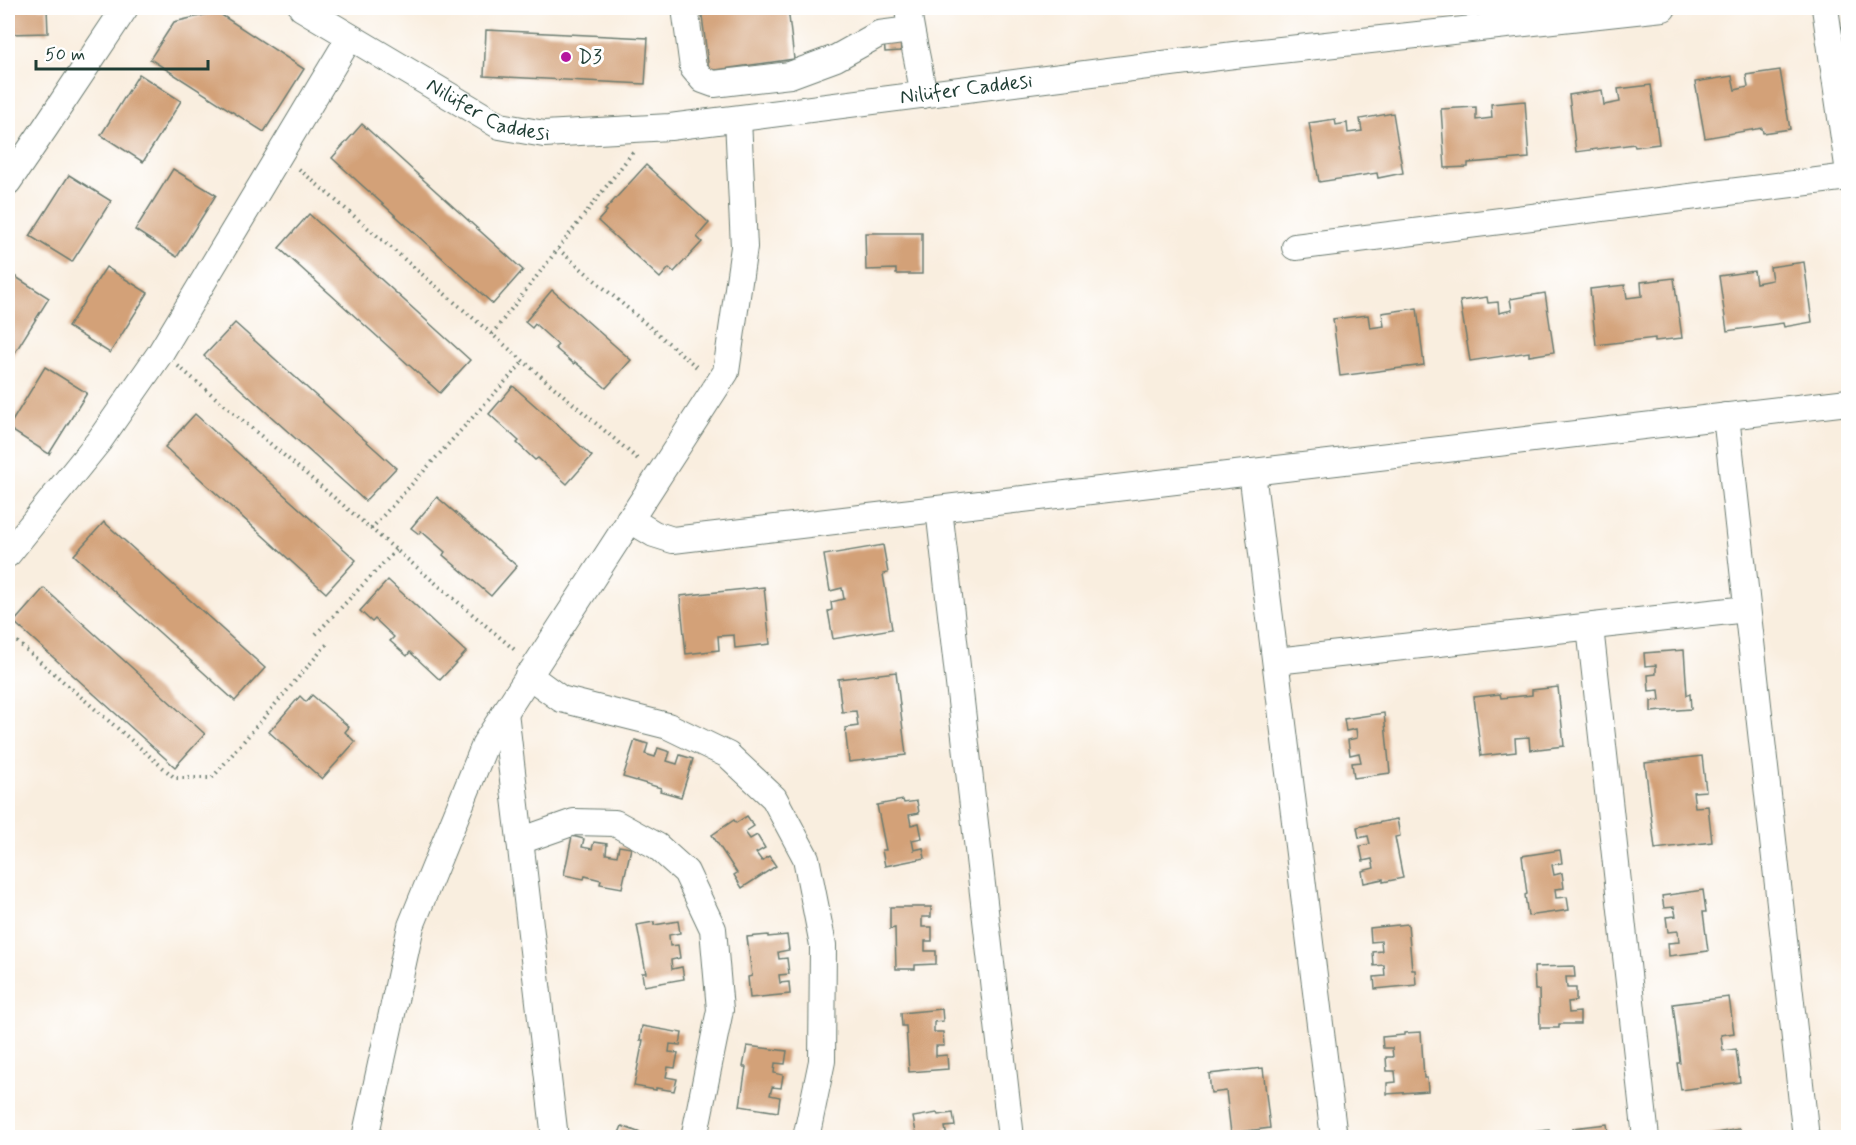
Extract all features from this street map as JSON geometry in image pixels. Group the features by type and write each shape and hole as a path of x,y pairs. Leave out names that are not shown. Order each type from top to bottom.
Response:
{"street":[{"path":"8,182 125,8"},
{"name":"Nilüfer Caddesi","path":"302,8 500,126 544,134 651,128 1222,56 1663,8"},
{"path":"686,8 693,68 703,80 714,84 790,75 836,58 909,19 923,95"},
{"path":"1826,8 1848,166"},
{"path":"8,554 99,441 161,352 350,37"},
{"path":"365,1137 411,926 486,742 726,372 744,247 738,118"},
{"path":"1295,246 1848,177"},
{"path":"629,519 654,534 674,540 1848,402"},
{"path":"1726,417 1806,1137"},
{"path":"1252,472 1334,1137"},
{"path":"939,509 1011,1137"},
{"path":"1276,661 1747,609"},
{"path":"1590,627 1646,1137"},
{"path":"531,670 561,699 668,726 728,755 774,798 806,858 823,945 822,1061 806,1137"},
{"path":"505,712 555,1137"},
{"path":"520,841 574,822 615,823 657,846 686,872 713,928 720,1010 694,1137"}],"path":[{"path":"492,334 651,128"},
{"path":"280,153 658,476"},
{"path":"558,249 717,385"},
{"path":"161,352 396,550 531,670"},
{"path":"371,529 524,361"},
{"path":"316,634 396,550"},
{"path":"8,634 175,778 212,778 327,644"}],"building":[{"path":"8,8 47,8 48,33 8,34"},
{"path":"701,8 788,8 794,59 709,71"},
{"path":"217,12 304,69 264,132 150,59 174,22"},
{"name":"D3","path":"486,30 648,38 645,84 484,76"},
{"path":"884,40 900,40 901,51 885,52"},
{"path":"1780,70 1790,129 1763,133 1762,128 1705,138 1695,82 1732,76 1735,90 1748,87 1746,75"},
{"path":"139,74 181,101 143,162 101,135"},
{"path":"1651,85 1659,144 1635,147 1634,144 1576,152 1569,95 1602,90 1604,105 1620,102 1618,89"},
{"path":"1525,101 1529,158 1468,163 1468,167 1445,168 1441,109 1476,107 1476,120 1492,118 1491,104"},
{"path":"1393,113 1403,173 1378,178 1377,173 1319,182 1309,123 1335,119 1336,125 1347,123 1348,133 1362,131 1360,119"},
{"path":"362,124 523,270 493,304 332,158"},
{"path":"646,165 709,223 697,237 702,242 674,272 669,268 660,278 598,221 607,211 605,210"},
{"path":"173,169 216,195 177,257 135,230"},
{"path":"69,175 111,201 72,262 30,236"},
{"path":"309,214 470,360 440,393 279,248"},
{"path":"865,233 922,233 922,274 896,274 896,269 866,270"},
{"path":"1804,262 1812,322 1784,327 1783,323 1727,331 1719,276 1754,271 1756,283 1772,280 1770,267"},
{"path":"106,267 148,293 110,353 68,327"},
{"path":"8,272 49,298 11,359 8,357"},
{"path":"1674,278 1682,338 1655,341 1655,338 1596,345 1590,289 1625,285 1627,298 1642,296 1641,282"},
{"path":"552,290 631,360 606,388 555,348 558,345 535,324 532,328 525,322"},
{"path":"1545,293 1554,352 1529,356 1529,352 1470,361 1460,301 1487,297 1488,303 1498,302 1499,313 1512,310 1510,299"},
{"path":"1417,308 1424,365 1340,376 1333,319 1368,315 1370,328 1384,326 1382,313"},
{"path":"235,323 396,468 365,501 204,356"},
{"path":"45,367 87,393 49,454 8,428"},
{"path":"513,386 592,456 567,484 538,458 535,460 517,443 519,441 489,414"},
{"path":"195,414 356,560 326,593 165,447"},
{"path":"437,497 517,566 491,596 443,555 445,552 421,531 419,534 411,528"},
{"path":"104,522 265,668 235,701 74,555"},
{"path":"883,545 888,573 883,574 892,629 833,639 828,611 832,610 831,602 844,599 842,588 830,591 824,555"},
{"path":"388,580 466,652 440,680 410,652 407,656 390,641 394,637 375,619 372,622 360,611"},
{"path":"764,587 770,644 735,648 734,635 718,636 719,650 686,654 680,596"},
{"path":"44,588 205,734 175,767 14,622"},
{"path":"1684,650 1687,695 1690,694 1691,709 1651,712 1651,701 1660,700 1659,690 1649,691 1648,675 1656,674 1656,665 1645,666 1644,653"},
{"path":"896,672 906,755 849,762 845,728 858,726 856,711 842,712 838,679"},
{"path":"1558,687 1564,746 1530,750 1529,737 1515,738 1516,752 1481,756 1474,697 1500,694 1501,698 1532,695 1532,690"},
{"path":"312,695 349,727 345,732 355,742 322,779 269,732 300,696 306,702"},
{"path":"1384,713 1390,773 1354,778 1352,763 1361,762 1359,753 1350,755 1348,740 1357,738 1356,729 1346,731 1344,719"},
{"path":"635,740 648,744 645,754 655,757 658,748 670,752 667,761 677,764 680,755 693,759 681,797 660,791 661,788 623,777"},
{"path":"1702,756 1706,791 1693,792 1695,807 1708,806 1712,842 1655,849 1645,763"},
{"path":"903,800 904,803 917,801 919,813 909,815 911,825 919,823 922,838 912,840 914,850 923,848 925,858 885,866 882,850 886,850 877,805"},
{"path":"747,816 754,826 745,832 750,839 757,835 765,848 756,853 762,861 769,856 776,866 742,888 734,875 737,873 712,835 734,820 736,823"},
{"path":"1397,819 1400,836 1395,837 1403,878 1364,883 1362,871 1374,868 1372,859 1363,861 1360,846 1370,844 1368,836 1359,838 1357,827"},
{"path":"572,836 584,839 582,847 592,849 594,842 607,844 606,854 617,856 619,846 631,848 622,888 600,884 601,880 585,876 584,879 564,875"},
{"path":"1560,850 1562,863 1552,865 1554,875 1562,873 1564,888 1555,889 1556,898 1567,897 1569,910 1528,916 1522,856"},
{"path":"1703,890 1708,951 1669,956 1668,943 1679,942 1678,931 1668,932 1666,917 1676,916 1674,907 1664,908 1662,896"},
{"path":"890,907 931,907 931,917 922,917 922,927 932,927 932,941 925,941 925,951 936,951 936,964 915,965 915,969 896,969 895,928 890,929"},
{"path":"678,921 680,933 669,935 670,946 678,945 680,958 671,960 672,969 682,967 684,979 644,986 642,973 646,973 637,925"},
{"path":"1408,924 1412,970 1415,970 1416,985 1375,989 1374,977 1385,976 1384,965 1374,966 1373,952 1382,951 1381,941 1371,942 1370,928"},
{"path":"768,935 768,937 787,935 789,950 778,952 779,959 787,958 789,974 779,975 780,983 789,982 790,994 750,998 748,977 752,976 747,937"},
{"path":"1574,966 1575,977 1566,977 1567,988 1576,988 1576,1001 1568,1002 1569,1013 1580,1012 1580,1024 1559,1024 1559,1028 1540,1028 1539,990 1535,990 1534,967"},
{"path":"1729,997 1734,1033 1721,1035 1723,1051 1736,1049 1740,1082 1681,1090 1673,1004"},
{"path":"942,1009 943,1021 934,1022 934,1032 943,1032 944,1046 936,1046 936,1056 947,1055 948,1069 909,1072 906,1026 902,1026 901,1013"},
{"path":"642,1026 682,1033 680,1045 670,1044 669,1052 678,1053 675,1068 668,1067 666,1077 677,1079 674,1091 634,1086 643,1040 640,1040"},
{"path":"1421,1032 1424,1078 1427,1078 1428,1091 1387,1094 1387,1083 1396,1082 1395,1071 1387,1071 1386,1057 1393,1057 1392,1048 1383,1048 1382,1037"},
{"path":"747,1046 787,1051 785,1064 775,1063 774,1073 783,1075 781,1088 772,1087 770,1095 780,1097 778,1112 740,1106"},
{"path":"1263,1068 1270,1128 1231,1133 1226,1091 1211,1093 1209,1074"},
{"path":"937,1113 938,1115 953,1113 955,1126 945,1127 947,1138 917,1138 913,1117"},
{"path":"1607,1124 1609,1138 1574,1138 1573,1128"},
{"path":"622,1126 651,1137 651,1138 617,1138"},
{"path":"1740,1129 1741,1138 1700,1138 1700,1136"},
{"path":"1549,1130 1550,1134 1561,1133 1562,1138 1525,1138 1524,1133"}],"place":[{"name":"D3","path":"566,57"}]}
